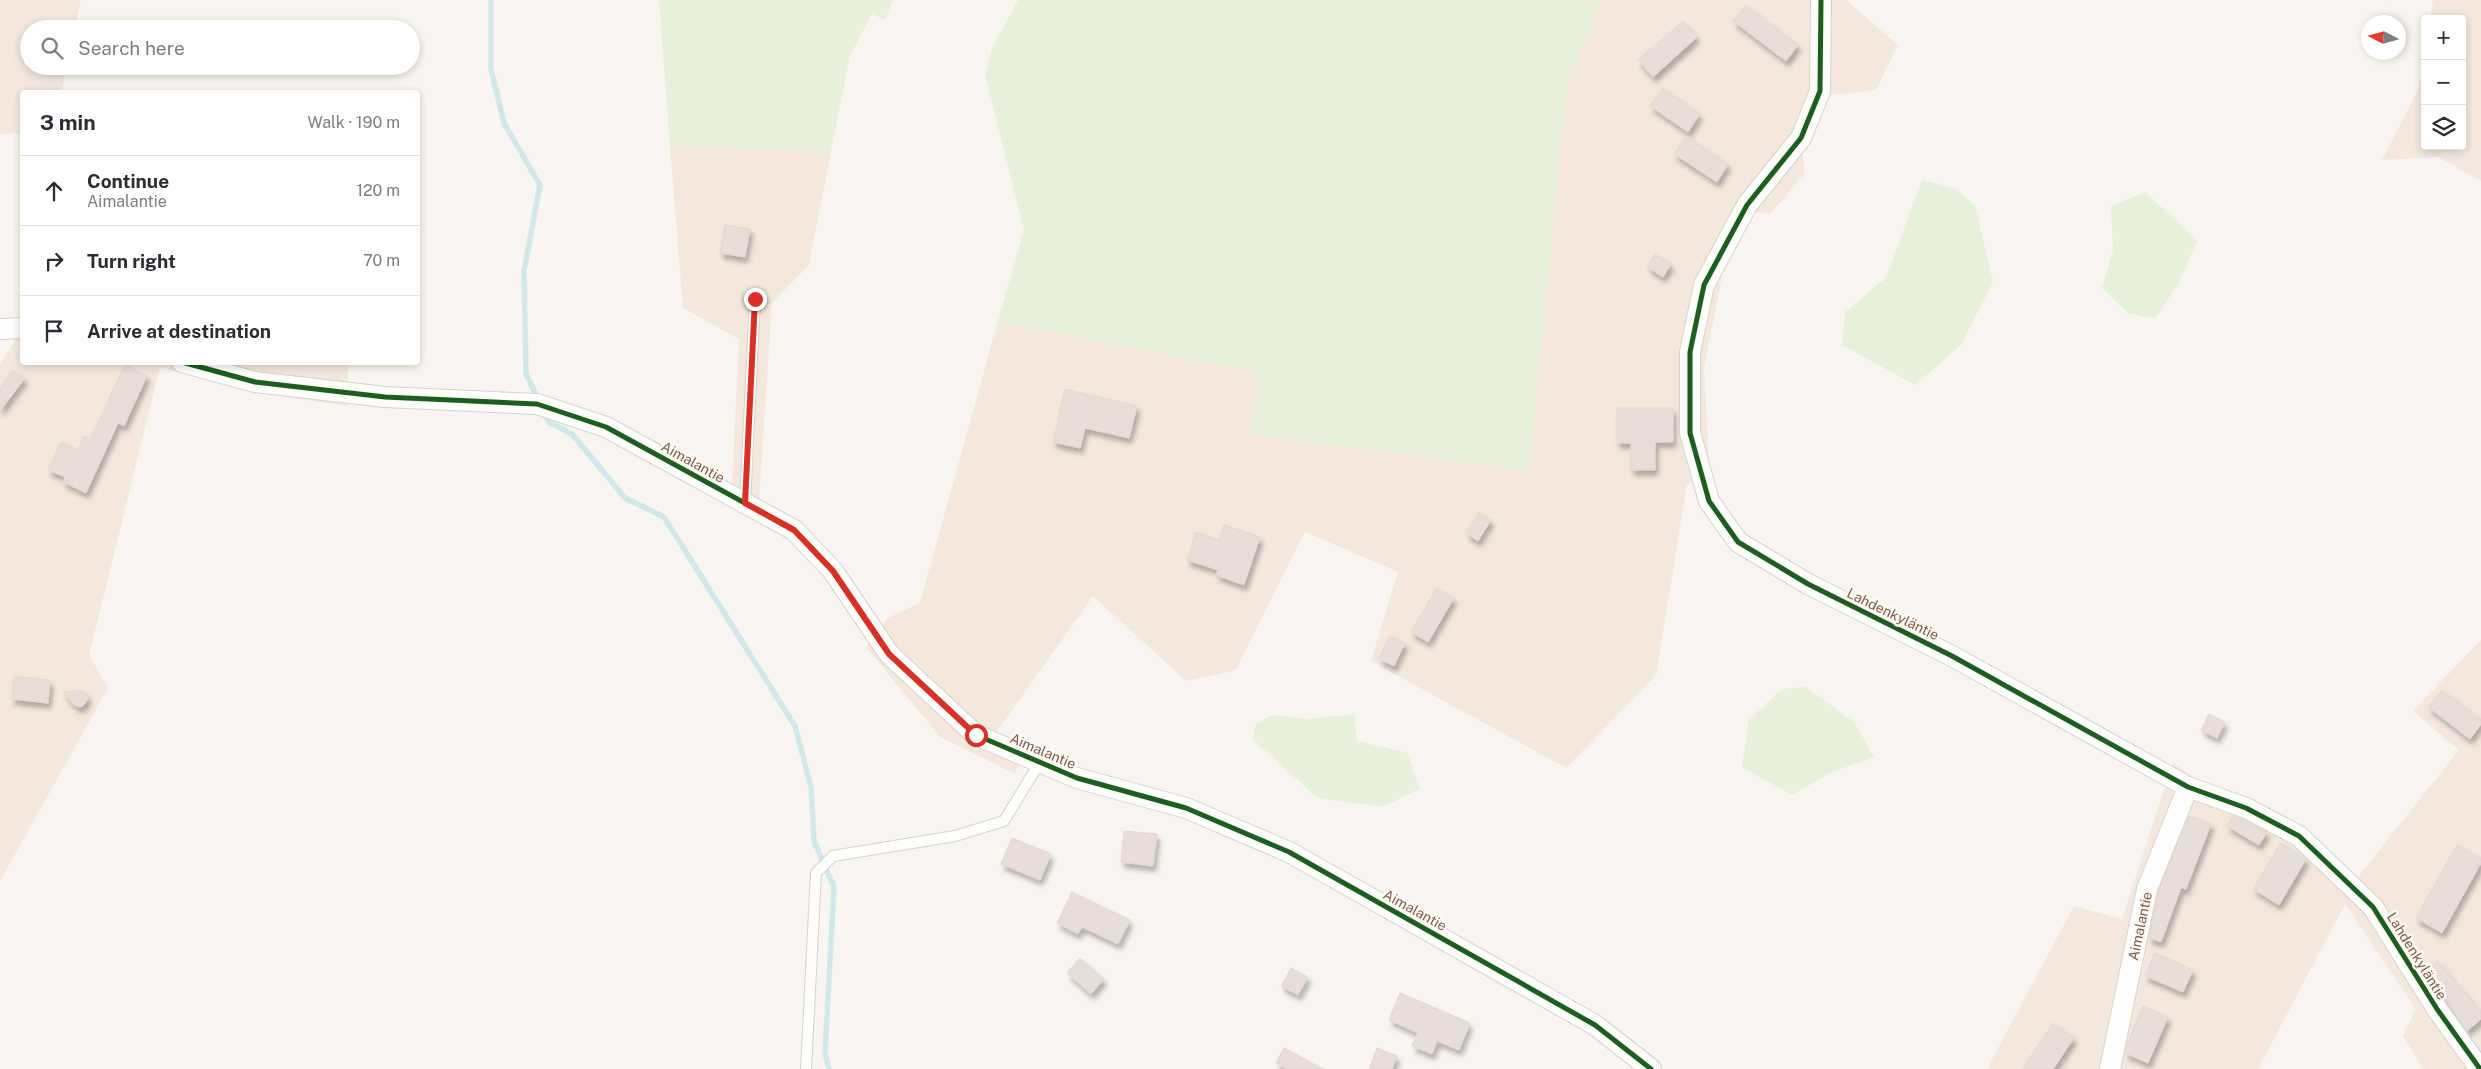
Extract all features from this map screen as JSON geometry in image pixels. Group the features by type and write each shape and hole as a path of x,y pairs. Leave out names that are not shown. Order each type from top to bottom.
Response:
{"street":[{"name":"Lahdenkyläntie","path":"1821,0 1820,91 1800,138 1747,205 1704,285 1690,352 1690,434 1709,501 1738,542 1808,584 1952,656 2188,787 2246,808 2299,836 2373,907 2437,1009 2480,1069"},
{"path":"0,329 20,328"},
{"name":"Aimalantie","path":"193,365 255,382 376,396 537,404 606,427 794,530 833,571 889,654 976,735 1077,778 1186,808 1289,852 1595,1025 1651,1069"},
{"name":"Aimalantie","path":"2110,1069 2147,889 2188,787"}],"lane":[{"path":"745,503 755,299"},
{"path":"806,1069 816,873 833,856 955,836 1004,821 1040,762"}],"shaded area":[{"path":"0,0 81,0 77,20 20,20 20,75 65,75 60,90 20,90 20,133 0,134"},
{"path":"1601,0 1846,0 1898,45 1876,90 1825,96 1802,151 1805,173 1770,214 1753,212 1725,261 1704,369 1710,475 1687,484 1656,675 1566,768 1371,661 1398,572 1305,532 1236,670 1186,681 1093,596 995,734 1025,749 1015,774 940,737 866,647 888,618 920,603 998,321 1260,372 1252,434 1528,470 1566,87"},
{"path":"2433,0 2481,0 2481,181 2438,157 2382,160 2419,88 2421,76 2421,150 2466,150 2466,15 2431,15"},
{"path":"670,146 831,151 809,265 772,303 759,499 732,486 739,339 683,308"},
{"path":"20,333 20,365 348,365 347,406 240,390 160,367 89,655 108,688 0,881 0,364"},
{"path":"2481,640 2481,1069 2424,1069 2403,1036 2416,1009 2345,904 2258,1069 1987,1069 2074,906 2122,919 2173,762 2203,785 2305,832 2358,877 2459,750 2413,711"}],"green space":[{"path":"659,0 893,0 885,20 872,14 850,56 831,151 670,146"},
{"path":"1018,0 1601,0 1566,87 1529,470 1252,435 1259,372 998,321 1024,230 985,74 992,48"},
{"path":"1922,180 1954,188 1975,205 1993,282 1961,345 1915,385 1842,345 1845,312 1886,278"},
{"path":"2146,192 2197,241 2180,281 2155,319 2128,313 2102,288 2113,250 2111,206"},
{"path":"1806,687 1854,722 1874,757 1832,772 1792,795 1742,767 1749,720 1781,689"},
{"path":"1354,714 1357,741 1408,753 1419,789 1383,807 1317,798 1253,739 1256,724 1272,715 1310,719"}],"building":[{"path":"1746,5 1798,45 1786,61 1733,21"},
{"path":"1683,21 1697,37 1653,77 1638,60"},
{"path":"1663,88 1700,114 1688,132 1650,106"},
{"path":"1686,136 1728,164 1717,182 1674,154"},
{"path":"725,225 750,229 745,257 720,253"},
{"path":"1655,254 1671,264 1663,277 1647,267"},
{"path":"125,365 147,376 124,426 118,423 86,493 63,482 65,477 48,470 61,442 78,450 84,436 90,439"},
{"path":"13,370 25,378 0,411 0,388"},
{"path":"1065,389 1137,406 1129,438 1085,428 1080,448 1053,442"},
{"path":"1617,408 1673,408 1673,442 1655,442 1655,470 1631,470 1631,443 1617,443"},
{"path":"1479,512 1491,520 1478,541 1466,533"},
{"path":"1224,525 1260,537 1244,585 1216,575 1218,570 1187,560 1196,532 1219,540"},
{"path":"1437,588 1454,598 1428,642 1411,632"},
{"path":"1390,636 1405,643 1394,666 1379,659"},
{"path":"14,676 50,680 48,703 12,699"},
{"path":"80,690 87,694 88,699 83,706 79,707 74,705 64,692"},
{"path":"2442,690 2481,720 2481,724 2470,739 2428,707"},
{"path":"2209,714 2225,722 2217,738 2201,730"},
{"path":"2189,816 2211,824 2186,889 2181,888 2161,942 2149,938 2158,892"},
{"path":"2233,816 2267,832 2259,845 2227,826"},
{"path":"1124,831 1157,834 1153,866 1121,862"},
{"path":"1012,838 1051,854 1040,880 1001,864"},
{"path":"2281,843 2306,859 2279,905 2253,889"},
{"path":"2457,845 2481,858 2481,863 2442,933 2416,918"},
{"path":"1072,892 1130,920 1118,944 1082,927 1078,934 1057,923"},
{"path":"2155,953 2193,970 2183,992 2145,976"},
{"path":"1080,958 1104,979 1091,994 1067,973"},
{"path":"2437,961 2481,1012 2481,1019 2467,1031 2426,970"},
{"path":"1291,968 1308,977 1298,995 1281,986"},
{"path":"1400,993 1470,1023 1459,1050 1437,1041 1432,1054 1412,1046 1418,1033 1389,1020"},
{"path":"2143,1006 2168,1017 2148,1063 2125,1053"},
{"path":"2053,1023 2074,1038 2053,1069 2022,1069"},
{"path":"1284,1048 1323,1069 1288,1069 1276,1063"},
{"path":"1377,1048 1397,1056 1392,1069 1369,1069"}],"waterway":[{"path":"491,0 491,69 504,123 540,185 524,271 526,374 538,399"},
{"path":"544,412 549,422 572,434 625,498 664,517 795,726 811,787 814,841 834,887 825,1053 829,1069"}],"cycle path":[{"path":"1821,0 1820,91 1801,138 1747,205 1704,285 1690,352 1690,433 1709,501 1738,542 1808,584 1952,656 2188,787 2246,808 2299,836 2373,907 2437,1009 2480,1069"},
{"path":"193,365 255,382 385,397 537,404 606,427 794,530 833,571 889,654 976,735 1077,778 1186,808 1289,852 1595,1025 1651,1069"}],"route":[{"path":"755,299 745,503 794,530 833,571 889,654 976,735"}]}
